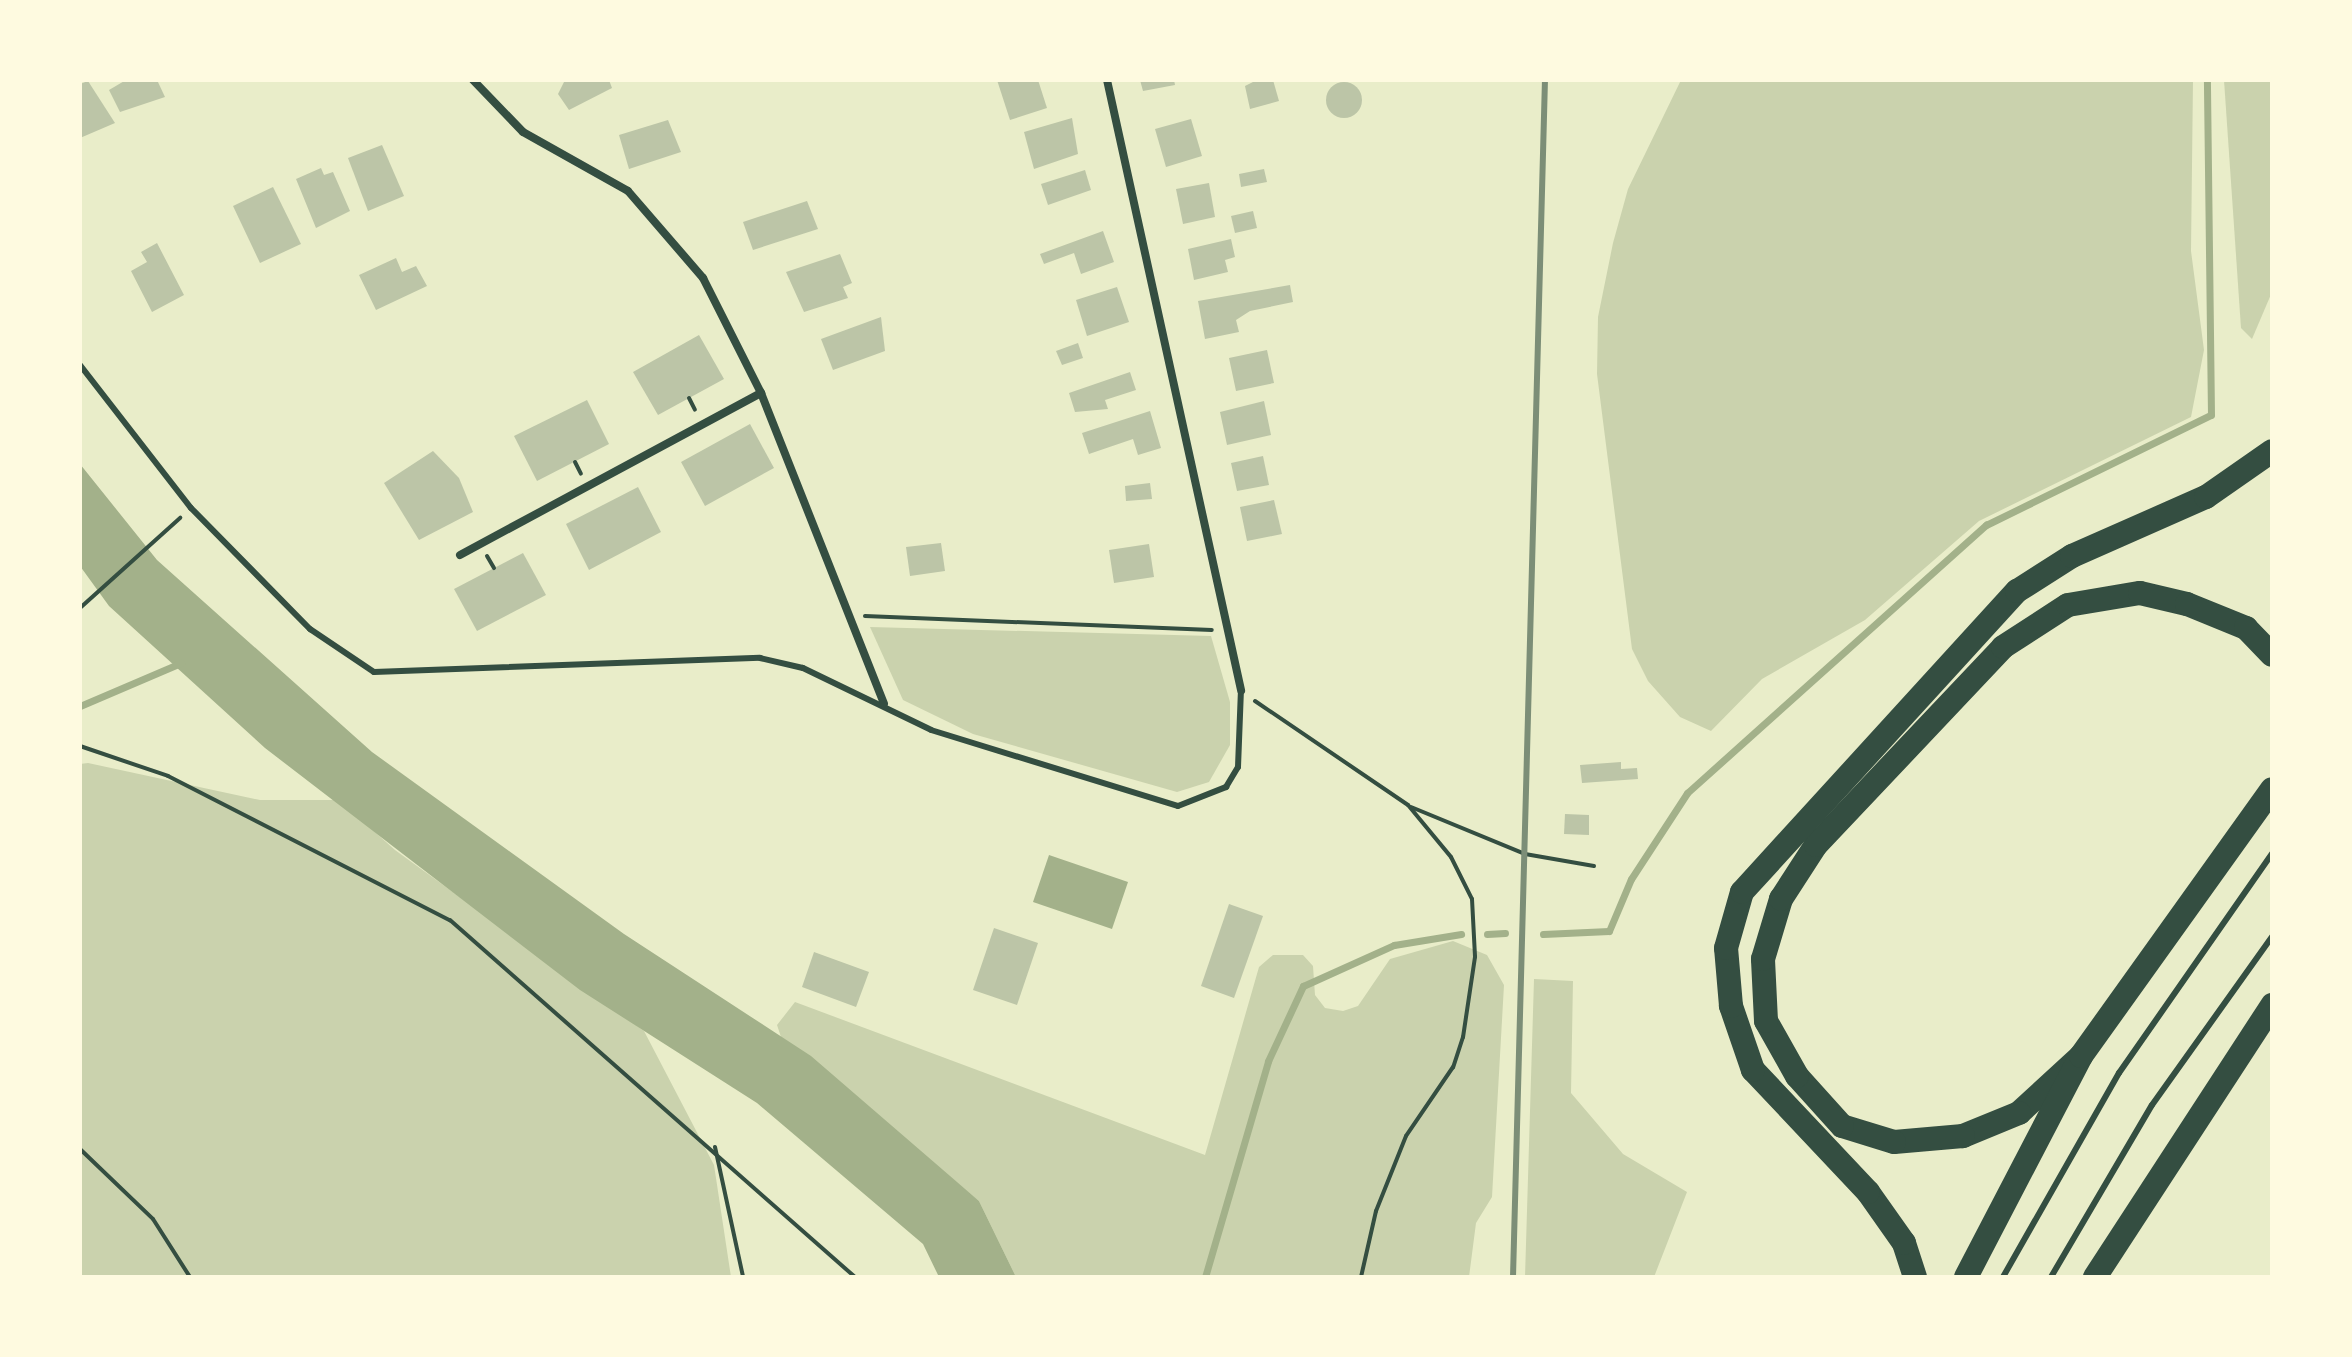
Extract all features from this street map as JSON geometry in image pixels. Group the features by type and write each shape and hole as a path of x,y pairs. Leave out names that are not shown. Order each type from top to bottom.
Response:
{"highway":[{"path":"1915,1277 1904,1243 1868,1192 1753,1070 1731,1006 1726,948 1742,892 2017,591 2072,556 2206,497 2272,451"},
{"path":"2081,1056 2019,1113 1963,1136 1894,1142 1842,1126 1797,1076 1766,1021 1763,959 1781,899 1816,845 2003,647 2068,605 2140,593 2187,604 2246,628 2272,655"},
{"path":"1966,1277 2081,1056 2272,789"},
{"path":"2095,1277 2272,1005"}],"street":[{"path":"473,80 523,132 628,191 703,278 761,393 855,616 884,703"},
{"path":"1107,80 1144,225 1224,631 1241,690"},
{"path":"460,555 761,393"}],"lane":[{"path":"80,365 191,508 310,629 359,667 394,672 760,658 884,703 931,730 1178,806 1226,787 1238,767 1241,690"},
{"path":"2003,1277 2119,1073 2272,854"},
{"path":"2051,1277 2152,1105 2270,939"}],"path":[{"path":"80,608 184,514"},
{"path":"855,616 1224,631"},
{"path":"1241,690 1408,805 1525,854 1594,866"},
{"path":"80,746 168,776 450,920 715,1147 855,1277"},
{"path":"1361,1277 1376,1211 1406,1136 1453,1067 1475,957 1472,899 1451,857 1408,805"},
{"path":"715,1147 743,1277"},
{"path":"80,1149 153,1219 190,1277"}],"shaded area":[{"path":"1681,80 2193,80 2191,251 2204,350 2191,417 1979,521 1865,620 1762,679 1711,731 1680,717 1648,681 1632,649 1597,374 1598,317 1628,189"},
{"path":"2224,80 2272,80 2272,292 2252,339 2241,328"},
{"path":"80,464 157,560 372,752 624,934 811,1056 979,1201 1016,1277 939,1277 923,1244 757,1103 580,990 265,748 109,606 80,566"},
{"path":"870,627 1211,636 1230,702 1230,745 1209,782 1177,792 973,734 903,700"},
{"path":"88,763 260,800 339,800 395,850 644,1031 714,1165 731,1277 80,1277 80,764"},
{"path":"1049,855 1128,882 1112,929 1033,902"},
{"path":"1453,941 1487,955 1504,985 1492,1197 1476,1223 1469,1277 1016,1277 979,1201 781,1037 777,1025 795,1002 1205,1155 1259,967 1273,955 1303,955 1313,966 1315,995 1325,1008 1343,1011 1358,1006 1390,959"},
{"path":"1534,979 1573,981 1571,1093 1623,1154 1687,1192 1654,1277 1525,1277"}],"building":[{"path":"126,80 157,80 165,97 120,112 109,90"},
{"path":"565,80 609,80 612,88 569,110 558,94"},
{"path":"997,80 1038,80 1047,108 1010,120"},
{"path":"1140,80 1174,80 1175,85 1143,91"},
{"path":"1257,80 1273,80 1279,101 1250,109 1245,86"},
{"path":"88,81 115,123 80,138 80,84"},
{"path":"1344,82 1357,87 1362,100 1357,113 1344,118 1331,113 1326,100 1331,87"},
{"path":"1072,118 1078,154 1034,169 1024,132"},
{"path":"1191,119 1202,156 1166,167 1155,129"},
{"path":"668,120 681,152 629,169 619,135"},
{"path":"382,145 404,196 368,211 348,158"},
{"path":"321,168 324,175 333,172 350,211 316,228 296,179"},
{"path":"1264,169 1267,182 1241,187 1239,174"},
{"path":"1085,170 1091,190 1048,205 1041,184"},
{"path":"1209,183 1215,217 1183,224 1176,189"},
{"path":"273,187 301,244 260,263 233,206"},
{"path":"807,201 818,229 753,250 743,222"},
{"path":"1253,211 1257,228 1235,233 1231,216"},
{"path":"1103,231 1114,262 1081,274 1074,253 1044,264 1040,254"},
{"path":"1231,239 1235,257 1225,260 1228,272 1194,280 1188,249"},
{"path":"157,243 184,295 152,312 131,271 147,262 141,252"},
{"path":"840,254 852,283 843,287 848,298 804,312 786,272"},
{"path":"396,258 402,272 416,266 427,286 376,310 359,275"},
{"path":"1290,285 1293,302 1250,311 1236,320 1239,332 1205,339 1198,301"},
{"path":"1117,287 1129,322 1087,336 1076,300"},
{"path":"881,317 885,351 833,370 821,339"},
{"path":"699,335 724,379 658,415 633,372"},
{"path":"1078,343 1083,358 1062,365 1056,351"},
{"path":"1267,350 1274,383 1236,391 1229,358"},
{"path":"1130,372 1136,390 1105,400 1108,409 1075,412 1069,393"},
{"path":"587,400 609,444 537,481 514,436"},
{"path":"1264,401 1271,435 1227,445 1220,412"},
{"path":"1150,411 1161,448 1138,455 1133,439 1089,454 1082,433"},
{"path":"750,424 774,468 705,506 681,462"},
{"path":"433,451 459,478 473,512 419,540 384,483"},
{"path":"1263,456 1269,485 1237,491 1231,463"},
{"path":"1150,483 1152,499 1126,501 1125,486"},
{"path":"638,487 661,532 589,570 566,524"},
{"path":"1274,500 1282,534 1247,541 1240,507"},
{"path":"941,543 945,571 910,576 906,547"},
{"path":"1149,544 1154,577 1114,583 1109,550"},
{"path":"523,553 546,595 477,631 454,589"},
{"path":"1621,762 1621,769 1637,768 1638,779 1582,783 1580,765"},
{"path":"1565,814 1589,815 1589,835 1564,834"},
{"path":"1229,904 1263,916 1234,998 1201,986"},
{"path":"994,928 1038,943 1017,1005 973,990"},
{"path":"814,952 869,972 856,1007 802,987"}],"waterway":[{"path":"1543,934 1609,931 1631,879 1687,793 1986,525 2211,415 2207,80"},
{"path":"80,706 181,663"},
{"path":"1487,934 1505,933"},
{"path":"1205,1277 1268,1061 1303,986 1394,945 1461,934"}],"railway":[{"path":"1513,1277 1545,80"}]}
